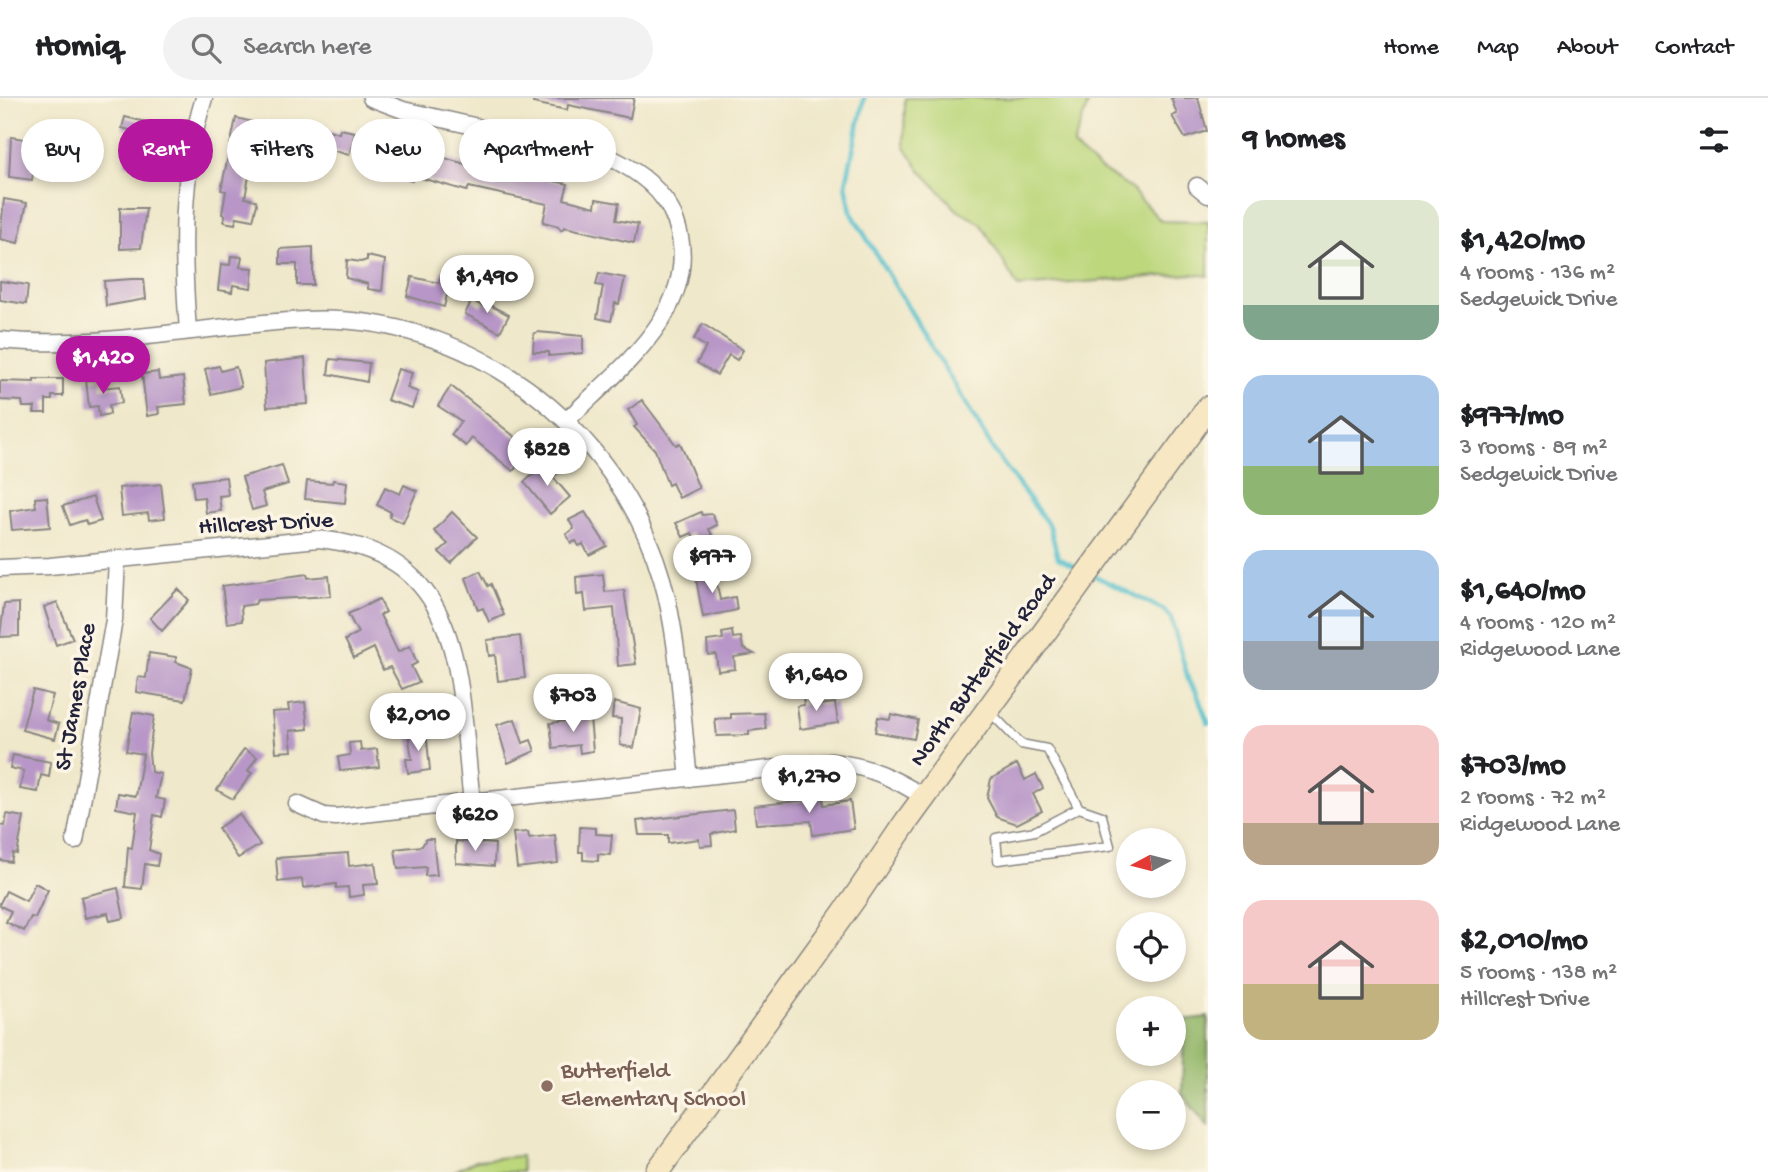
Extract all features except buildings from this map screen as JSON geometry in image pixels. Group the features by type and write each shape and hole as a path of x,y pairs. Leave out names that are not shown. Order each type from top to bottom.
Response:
{"main road":[{"name":"North Butterfield Road","path":"657,1172 924,797 1208,408"}],"street":[{"path":"188,331 183,223 192,149 204,98"},
{"path":"371,98 403,110 608,157 640,174 666,202 680,235 683,264 678,292 660,324 566,421"},
{"path":"0,340 72,342 315,320 365,322 408,331 451,345 508,374 566,421 598,454 626,495 657,563 672,627 689,778"},
{"name":"Hillcrest Drive","path":"0,568 318,539 357,545 391,560 421,585 447,628 454,653 472,802"},
{"name":"St James Place","path":"75,841 114,620 117,559"},
{"path":"297,804 324,816 335,817 832,762 857,765 890,776 924,797"}],"lane":[{"path":"988,710 1021,744 1047,749 1079,808 1102,816 1110,846 998,860 996,838 1035,831 1079,808"}],"green space":[{"path":"905,98 1090,98 1073,146 1096,166 1130,188 1161,221 1208,222 1208,276 1191,274 1018,287 981,224 957,210 920,170 904,145"},
{"path":"1208,1017 1208,1127 1186,1099 1186,1080 1182,1080 1183,1066 1186,1066 1186,1020"},
{"path":"521,1156 522,1172 453,1172 476,1160"}],"waterway":[{"path":"864,98 846,184 851,212 996,454 1050,527 1058,558 1082,570"},
{"path":"1093,575 1164,610 1171,618 1189,682 1196,691 1208,723"}],"place":[{"name":"Butterfield Elementary School","path":"547,1086"}]}
